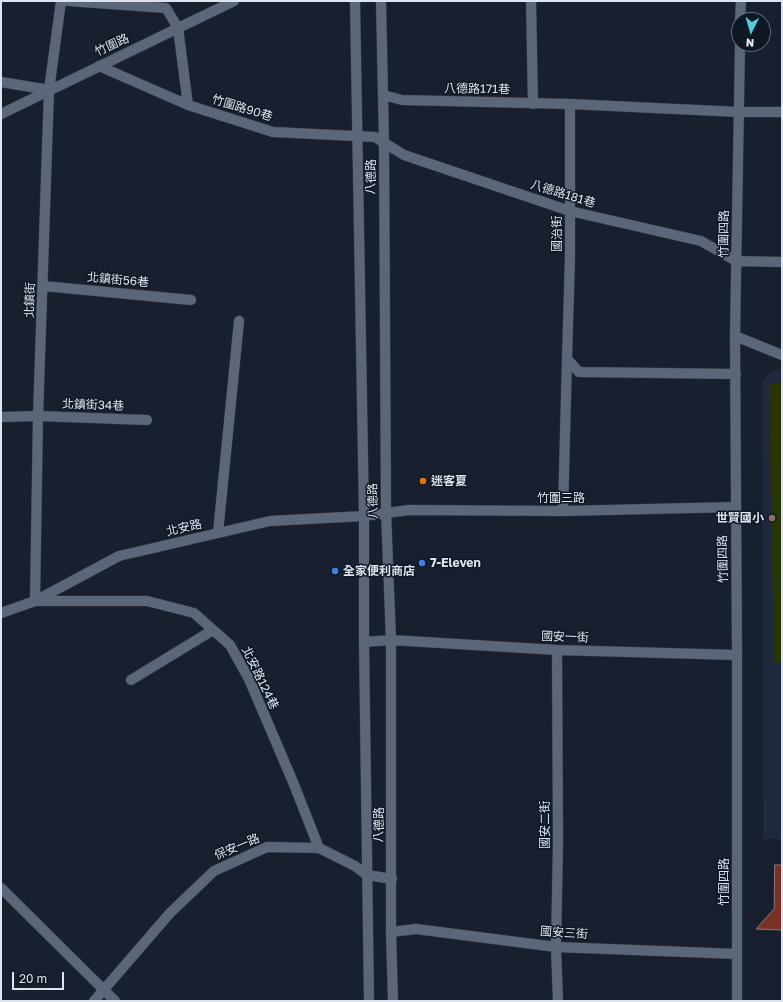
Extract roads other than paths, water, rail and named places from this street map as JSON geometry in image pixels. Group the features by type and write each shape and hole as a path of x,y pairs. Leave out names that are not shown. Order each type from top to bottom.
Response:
{"street":[{"name":"北鎮街","path":"35,601 38,416 49,90 61,1"},
{"path":"68,1 166,8 178,28 188,105"},
{"name":"竹圍路","path":"1,114 234,1"},
{"name":"八德路","path":"355,1 364,516 364,642 369,1001"},
{"name":"八德路","path":"381,1 384,143 386,512 391,640 391,932 393,1001"},
{"path":"531,1 533,104"},
{"path":"740,1 740,12"},
{"name":"竹圍四路","path":"737,1001 738,655 735,336 740,52"},
{"name":"竹圍路90巷","path":"99,66 188,105 273,132 375,137 384,143"},
{"path":"1,82 49,90"},
{"name":"八德路171巷","path":"383,95 402,100 570,104"},
{"path":"570,104 739,112 782,112"},
{"name":"國治街","path":"563,511 570,211 570,104"},
{"name":"八德路181巷","path":"384,143 404,155 570,211 701,242 736,261"},
{"path":"736,261 782,262"},
{"name":"北鎮街56巷","path":"43,286 191,300"},
{"path":"218,533 239,321"},
{"path":"735,336 782,354"},
{"path":"567,359 579,372 736,374"},
{"name":"北鎮街34巷","path":"1,417 38,416 147,420"},
{"name":"竹圍三路","path":"386,512 409,510 563,511 736,507"},
{"name":"北安路","path":"1,613 35,601 119,556 270,520 364,516 386,512"},
{"name":"北安路124巷","path":"35,601 147,602 194,612 230,645 249,678 319,848"},
{"path":"131,680 214,630"},
{"name":"國安一街","path":"364,642 391,640 557,650 738,655"},
{"name":"國安二街","path":"557,650 558,842 556,947 558,1001"},
{"name":"保安一路","path":"94,1001 170,913 214,871 268,847 319,848 355,866 367,875 392,880"},
{"path":"1,888 115,1001"},
{"name":"國安三街","path":"391,932 416,929 556,947 737,954"}],"place":[{"name":"迷客夏","path":"423,481"},
{"name":"世賢國小","path":"772,518"},
{"name":"7-Eleven","path":"422,563"},
{"name":"全家便利商店","path":"335,571"}]}
